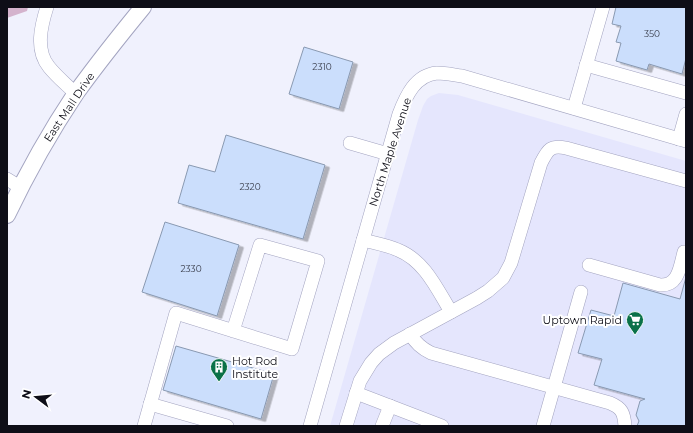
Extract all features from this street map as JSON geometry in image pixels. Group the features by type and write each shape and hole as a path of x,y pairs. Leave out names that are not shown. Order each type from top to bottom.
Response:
{"main road":[{"name":"East Mall Drive","path":"7,215 14,183 42,148 76,94 119,36 143,7"}],"street":[{"path":"47,7 42,25 41,41 43,55 48,66 76,94"},
{"path":"574,108 603,7"},
{"path":"586,65 686,93"},
{"name":"North Maple Avenue","path":"310,426 399,114 406,97 418,80 436,73 462,76 682,140"},
{"path":"682,140 686,114"},
{"path":"350,143 388,154"},
{"path":"346,426 356,393 365,372 379,354 394,343 488,291 500,281 511,263 545,154 549,149 554,147 566,148 686,181"},
{"path":"363,240 398,250 416,261 431,279 451,312"},
{"path":"144,426 176,313 233,331 292,349 318,261 260,244 233,331"},
{"path":"589,265 660,285 665,285 669,284 676,277 684,252 686,252"},
{"path":"543,426 582,292"},
{"path":"410,334 424,350 431,353 610,403 618,407 624,416 625,426"},
{"path":"356,393 442,426"},
{"path":"150,404 227,426"},
{"path":"382,426 390,406"}],"shaded area":[{"path":"7,7 28,7 27,11 7,18"},
{"path":"439,93 458,95 686,161 686,426 330,426 418,120 427,99"}],"building":[{"path":"616,7 686,7 686,58 682,74 649,64 647,70 616,61 621,43 616,42 621,26 612,24"},
{"path":"304,47 353,62 339,109 289,94"},
{"path":"226,135 325,165 303,239 178,203 189,165 215,172"},
{"path":"165,222 239,245 217,316 142,292"},
{"name":"Uptown Rapid","path":"686,277 686,426 637,426 639,421 636,415 640,401 645,399 594,385 602,359 578,353 591,310 614,316 623,283 680,299"},
{"name":"Hot Rod Institute","path":"176,346 274,374 261,419 163,390"}],"place":[{"name":"Uptown Rapid","path":"635,335"},
{"name":"Hot Rod Institute","path":"219,382"}]}
